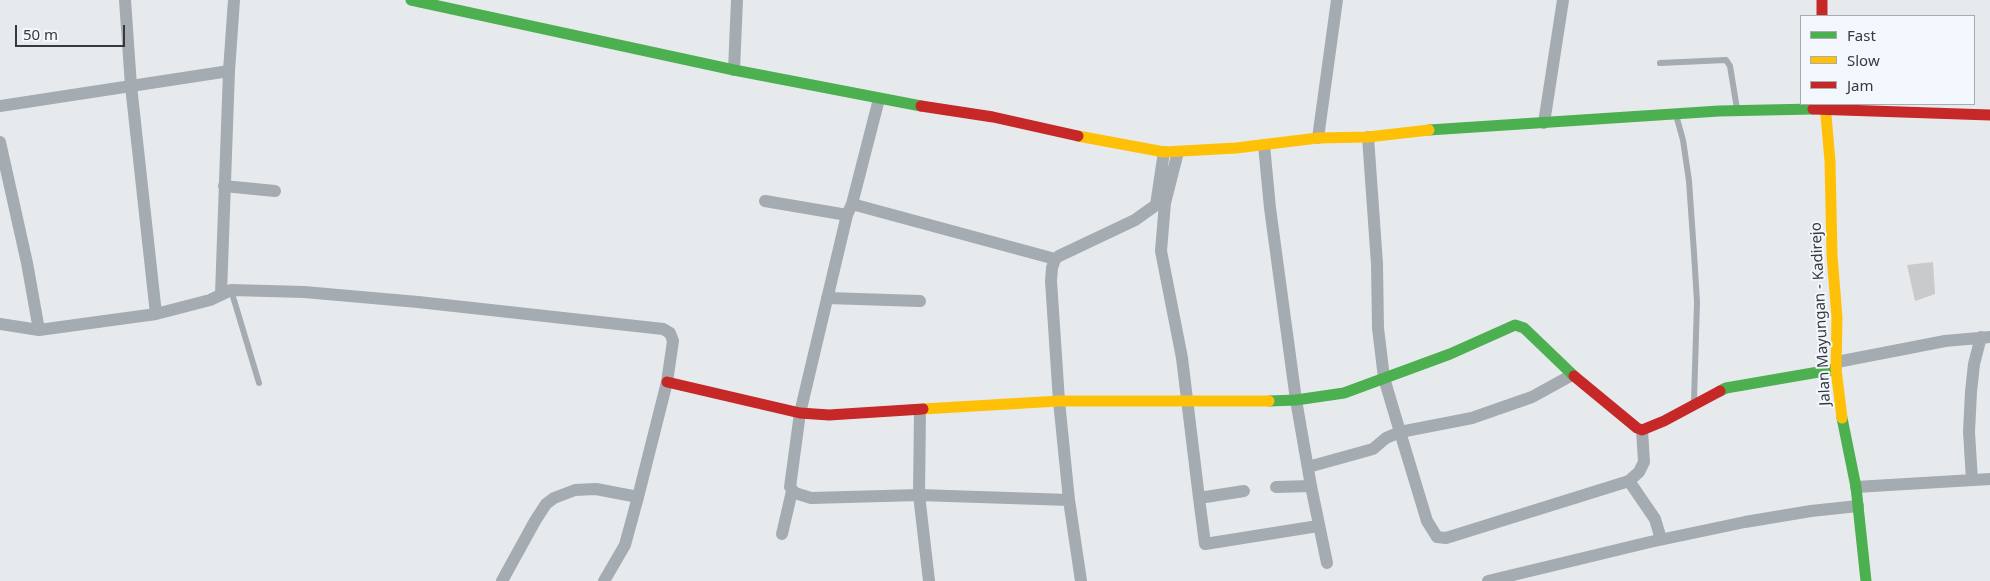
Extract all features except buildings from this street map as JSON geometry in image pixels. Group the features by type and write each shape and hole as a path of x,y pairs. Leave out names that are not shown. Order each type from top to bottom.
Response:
{"street":[{"path":"125,0 131,86 156,314"},
{"path":"226,292 224,186 234,0"},
{"path":"411,0 734,70 879,99 993,117 1093,139 1164,152 1264,145 1318,138 1368,137 1431,130 1825,106 1954,115 1990,115"},
{"path":"734,70 737,0"},
{"path":"1318,138 1337,0"},
{"path":"1544,124 1563,0"},
{"path":"1822,0 1822,15"},
{"path":"0,106 229,72"},
{"path":"782,534 792,491 789,484 800,413 849,209 879,99"},
{"name":"Jalan Mayungan - Kadirejo","path":"1825,106 1830,161 1832,255 1837,318 1837,365 1841,410 1856,487 1866,581"},
{"path":"1368,137 1378,264 1378,328 1384,378 1427,521 1437,537 1446,538 1461,534 1629,481 1639,472 1644,462 1642,430"},
{"path":"0,142 27,263 39,330"},
{"path":"1264,145 1270,208 1296,400 1326,563"},
{"path":"765,200 849,209 1055,259 1135,220 1156,205 1164,152"},
{"path":"1178,152 1165,203 1161,251 1188,401 1205,544 1318,526"},
{"path":"224,186 275,191"},
{"path":"1055,259 1051,281 1059,401 1069,500 1081,581"},
{"path":"0,324 39,330 156,314 210,300 226,292 304,292 399,300 663,329 670,333 673,341 667,382 625,545 604,581"},
{"path":"827,298 920,301"},
{"path":"667,382 800,413 829,415 1059,401 1296,400 1344,393 1450,354 1515,325 1524,328 1572,374 1637,428 1642,430 1664,421 1726,388 1946,341 1986,337 1974,364 1971,392 1969,432 1972,480"},
{"path":"1308,467 1367,451 1386,438 1400,432 1472,418 1532,397 1572,374"},
{"path":"920,410 920,495 929,581"},
{"path":"1856,487 1990,480"},
{"path":"1629,481 1655,519 1661,539"},
{"path":"1276,488 1311,486"},
{"path":"502,581 535,520 546,504 554,498 575,490 596,489 638,497"},
{"path":"792,491 812,498 920,495 1069,500"},
{"path":"1199,498 1244,491"},
{"path":"1488,581 1661,539 1792,514 1858,506"}],"lane":[{"path":"1660,63 1726,60 1730,66 1737,110"},
{"path":"1675,114 1683,140 1689,181 1694,253 1697,302 1694,405"},
{"path":"226,292 260,383"}],"traffic: fast":[{"path":"411,0 734,70 921,106"},
{"path":"1429,130 1719,111 1813,109"},
{"path":"1269,401 1296,400 1344,393 1450,354 1515,325 1524,328 1574,376"},
{"path":"1720,391 1726,388 1836,369"},
{"path":"1842,418 1856,487 1866,581"}],"traffic: slow":[{"path":"1825,105 1830,161 1832,255 1837,318 1836,369 1842,418"},
{"path":"1078,136 1164,152 1236,148 1318,138 1368,137 1429,130"},
{"path":"923,409 1059,401 1269,401"}],"traffic: jam":[{"path":"1822,0 1822,15"},
{"path":"921,106 993,117 1078,136"},
{"path":"1813,109 1990,115"},
{"path":"1574,376 1637,428 1642,430 1664,421 1720,391"},
{"path":"667,382 800,413 829,415 923,409"}]}
